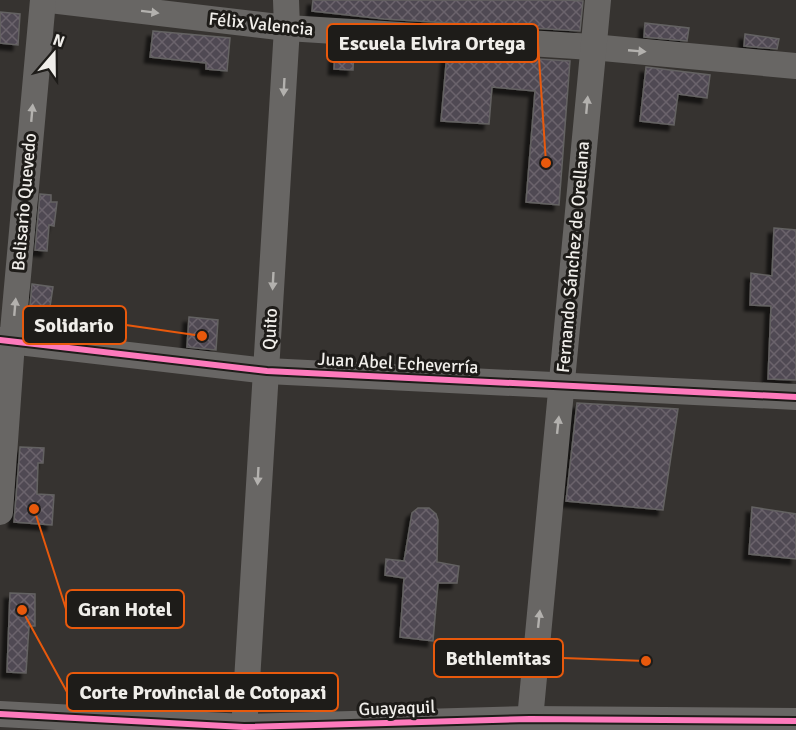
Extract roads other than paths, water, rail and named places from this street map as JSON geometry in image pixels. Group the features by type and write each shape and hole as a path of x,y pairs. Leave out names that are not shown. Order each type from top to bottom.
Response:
{"street":[{"name":"Belisario Quevedo","path":"0,512 6,341 43,0"},
{"name":"Félix Valencia","path":"50,0 287,28 592,47 796,66"},
{"name":"Quito","path":"244,729 287,28 286,0"},
{"name":"Fernando Sánchez de Orellana","path":"529,724 598,0"},
{"name":"Juan Abel Echeverría","path":"6,341 267,371 796,397"},
{"name":"Guayaquil","path":"0,714 244,729 796,722"}],"place":[{"name":"Escuela Elvira Ortega","path":"546,163"},
{"name":"Solidario","path":"202,336"},
{"name":"Gran Hotel","path":"34,509"},
{"name":"Corte Provincial de Cotopaxi","path":"22,610"},
{"name":"Bethlemitas","path":"646,661"}]}
